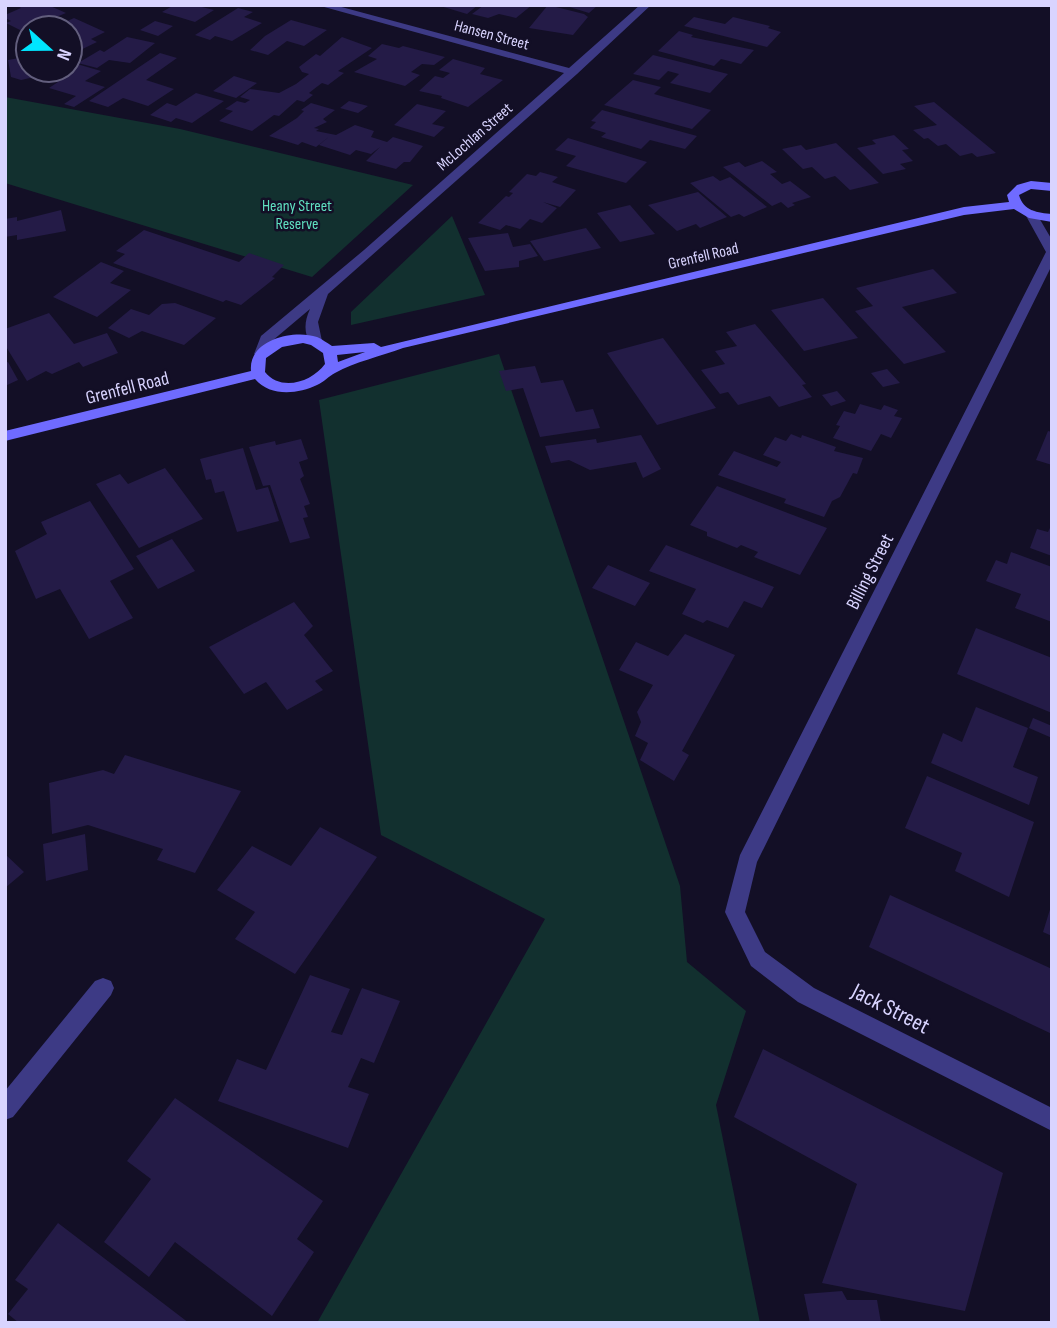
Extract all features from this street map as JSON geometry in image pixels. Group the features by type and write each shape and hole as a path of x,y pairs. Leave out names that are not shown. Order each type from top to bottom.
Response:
{"street":[{"name":"Hansen Street","path":"322,5 573,72"},
{"name":"McLochlan Street","path":"261,354 266,339 323,292 646,5"},
{"path":"1051,186 1022,187 1013,195 1016,205 1031,214 1052,218"},
{"name":"Grenfell Road","path":"329,370 399,345 964,211 1016,205"},
{"name":"Billing Street","path":"734,912 747,861 1052,252 1031,214"},
{"name":"McLochlan Street","path":"315,341 311,322 323,292"},
{"path":"303,339 315,341 329,351 332,358 329,370 311,384 285,387 264,381 258,374 257,361 261,354 279,342 303,339"},
{"name":"Grenfell Road","path":"329,351 399,345"},
{"name":"Grenfell Road","path":"5,436 258,374"},
{"name":"Jack Street","path":"734,912 758,959 806,995 1052,1120"},
{"path":"5,1109 103,988"}],"green space":[{"name":"Heany Street Reserve","path":"5,97 180,129 413,185 312,277 5,183"},
{"path":"452,216 485,295 351,325 351,312"},
{"path":"499,354 680,886 687,962 746,1011 716,1105 760,1323 317,1323 545,919 381,835 319,400"}],"building":[{"path":"48,5 66,13 14,14 14,27 6,23 11,21 5,18 5,15 21,8 18,6"},
{"path":"174,5 194,5 214,10 195,22 162,12"},
{"path":"437,5 478,5 467,14"},
{"path":"484,5 532,5 516,18 499,14 488,18 472,14"},
{"path":"548,5 588,17 573,35 529,28"},
{"path":"563,5 598,5 589,13"},
{"path":"238,8 253,12 244,17 262,23 232,41 215,36 210,40 195,35"},
{"path":"694,17 725,24 733,17 770,26 768,28 781,32 767,47 684,26"},
{"path":"291,20 327,30 304,46 287,41 268,55 250,50 265,36"},
{"path":"155,21 173,26 158,36 140,30"},
{"path":"84,23 105,32 91,39 97,42 84,48"},
{"path":"679,31 693,35 691,37 754,50 741,64 721,59 714,66 658,51"},
{"path":"127,37 155,43 130,63 109,60 97,68 84,65 84,59 100,50 104,52"},
{"path":"342,37 372,48 338,71 344,73 328,85 322,83 314,89 309,93 313,95 304,102 297,100 279,116 274,115 252,131 219,121 233,111 225,109 237,101 245,103 250,100 240,97 250,89 279,93 296,84 309,74 302,72 299,67 316,54 320,56"},
{"path":"382,44 399,48 403,46 445,57 434,65 422,64 411,72 420,75 405,86 354,72 377,59 368,56"},
{"path":"160,53 177,58 146,80 174,89 148,106 123,98 108,107 89,101"},
{"path":"653,55 728,74 710,93 670,83 679,74 668,71 659,80 633,74"},
{"path":"14,59 14,78 11,77 8,60"},
{"path":"453,59 485,68 480,74 503,80 468,107 441,98 442,96 419,91 435,76 443,78 450,73 439,70"},
{"path":"84,66 101,71 85,81 105,87 74,107 64,104 76,96 49,88 55,84 84,84"},
{"path":"234,76 257,83 236,98 213,91"},
{"path":"633,80 661,87 654,94 711,110 692,129 604,105"},
{"path":"196,93 224,101 192,123 176,118 171,122 150,115 167,103 176,106"},
{"path":"349,101 368,106 358,113 340,108"},
{"path":"934,102 996,153 977,157 972,153 960,156 946,144 938,146 913,130 937,125 914,106"},
{"path":"311,103 335,110 323,119 327,122 314,128 319,129 316,131 336,135 355,125 374,131 371,137 387,142 393,137 423,146 410,162 404,162 396,169 366,161 380,147 371,154 356,150 350,155 319,145 330,136 316,147 302,142 298,145 269,136 297,118 304,111 301,110"},
{"path":"417,104 446,111 432,124 445,127 434,137 394,125"},
{"path":"602,110 697,136 685,149 650,140 641,149 601,137 606,133 590,128 596,122 591,121"},
{"path":"894,135 909,149 902,150 913,161 900,164 906,169 883,174 857,148 876,144 872,140"},
{"path":"568,138 647,162 626,183 566,166 576,156 555,150"},
{"path":"836,143 879,183 850,190 835,176 825,179 812,167 803,169 782,149 801,145 806,150"},
{"path":"762,161 777,172 770,174 782,184 790,181 811,197 792,203 795,205 788,208 781,202 772,206 723,167 739,162 745,167"},
{"path":"540,172 558,177 552,182 576,190 560,207 543,202 557,208 542,223 530,219 520,229 506,225 500,230 478,223 506,196 509,197 513,193 509,192 527,174 536,176"},
{"path":"713,176 720,181 730,177 767,207 744,217 739,214 731,217 690,183"},
{"path":"698,192 727,217 700,228 696,224 677,231 648,205"},
{"path":"630,205 655,234 620,242 597,213"},
{"path":"61,210 66,231 17,240 17,235 5,237 5,219 17,217 17,221"},
{"path":"586,228 601,248 544,261 530,241"},
{"path":"144,230 239,262 249,253 284,265 272,277 275,278 241,305 226,300 223,302 113,263 125,254 116,251"},
{"path":"508,233 513,247 530,244 538,256 519,261 519,267 485,271 468,238"},
{"path":"101,262 124,271 110,283 131,290 97,317 53,297"},
{"path":"933,269 957,293 902,307 946,352 904,364 855,311 873,306 856,288"},
{"path":"823,298 858,338 804,351 771,310"},
{"path":"175,303 216,318 184,345 142,331 129,338 108,328 131,309 149,315 162,304"},
{"path":"49,313 74,344 107,333 118,353 83,367 79,362 52,374 46,371 27,381 5,345 5,329"},
{"path":"755,324 806,384 802,385 812,397 779,407 770,396 738,405 728,392 720,394 701,370 725,364 715,351 737,346 726,332"},
{"path":"663,338 716,408 657,425 607,353"},
{"path":"8,362 18,380 5,386 5,363"},
{"path":"535,366 541,383 563,380 576,412 593,409 600,428 540,437 523,388 506,391 499,371"},
{"path":"887,369 900,383 883,387 871,373"},
{"path":"837,391 846,401 831,406 822,395"},
{"path":"860,404 881,410 884,405 898,410 894,416 902,418 891,438 881,434 871,451 833,438 840,426 836,425 844,411 855,414"},
{"path":"1048,431 1052,432 1052,465 1036,460"},
{"path":"791,434 836,447 834,451 863,458 857,474 853,473 840,497 832,501 824,517 784,503 786,499 718,475 734,451 777,467 781,462 763,455 775,437 786,441"},
{"path":"641,435 661,469 643,478 636,462 590,470 569,460 551,463 545,446 596,439 597,443"},
{"path":"301,439 308,459 299,462 304,476 300,479 310,504 304,506 308,517 303,518 310,538 290,543 270,485 263,486 249,447 275,441 276,445"},
{"path":"243,448 256,490 268,487 279,521 237,532 224,491 215,493 211,479 206,480 200,459"},
{"path":"165,468 203,519 139,548 96,484 120,474 128,484"},
{"path":"717,486 827,528 800,575 754,557 758,552 741,545 737,548 707,536 707,532 690,525"},
{"path":"90,501 134,569 110,581 133,618 89,639 60,589 36,599 15,551 47,534 41,522"},
{"path":"1052,524 1052,556 1030,548 1037,529 1048,532"},
{"path":"172,539 195,571 158,589 136,556"},
{"path":"666,545 774,587 762,608 744,601 728,628 707,620 703,623 682,614 696,589 649,571"},
{"path":"1011,552 1052,567 1052,622 1015,608 1021,594 986,581 996,560 1007,564"},
{"path":"608,565 650,583 635,606 592,588"},
{"path":"294,602 313,626 304,635 333,671 315,681 323,690 287,710 266,682 244,694 209,647"},
{"path":"976,628 1052,658 1052,713 957,674"},
{"path":"685,634 735,655 682,751 689,755 674,781 640,760 648,743 635,736 641,722 637,712 653,685 619,670 636,642 668,656"},
{"path":"976,707 1028,728 1013,767 1038,777 1029,805 931,763 943,733 962,742"},
{"path":"1033,718 1052,726 1052,738 1029,728"},
{"path":"125,755 241,791 195,873 157,860 163,849 88,825 52,834 49,783 103,770 114,774"},
{"path":"927,776 1034,822 1009,897 955,871 962,853 905,828"},
{"path":"320,827 377,857 295,974 235,939 255,912 217,890 252,846 291,866"},
{"path":"85,834 88,870 46,881 43,844"},
{"path":"5,854 24,872 5,888"},
{"path":"890,895 1052,969 1052,1034 869,947"},
{"path":"1052,903 1052,936 1043,932"},
{"path":"310,975 350,989 331,1032 342,1035 362,988 400,1001 374,1063 361,1058 348,1087 369,1094 348,1148 218,1101 237,1059 266,1070"},
{"path":"763,1049 1003,1173 965,1311 822,1283 857,1184 734,1117"},
{"path":"175,1098 323,1201 297,1239 314,1252 272,1316 175,1242 149,1277 104,1242 151,1179 127,1161"},
{"path":"58,1223 189,1323 19,1323 8,1314 28,1289 15,1280"},
{"path":"842,1291 847,1300 877,1300 881,1323 810,1323 804,1294"}]}
